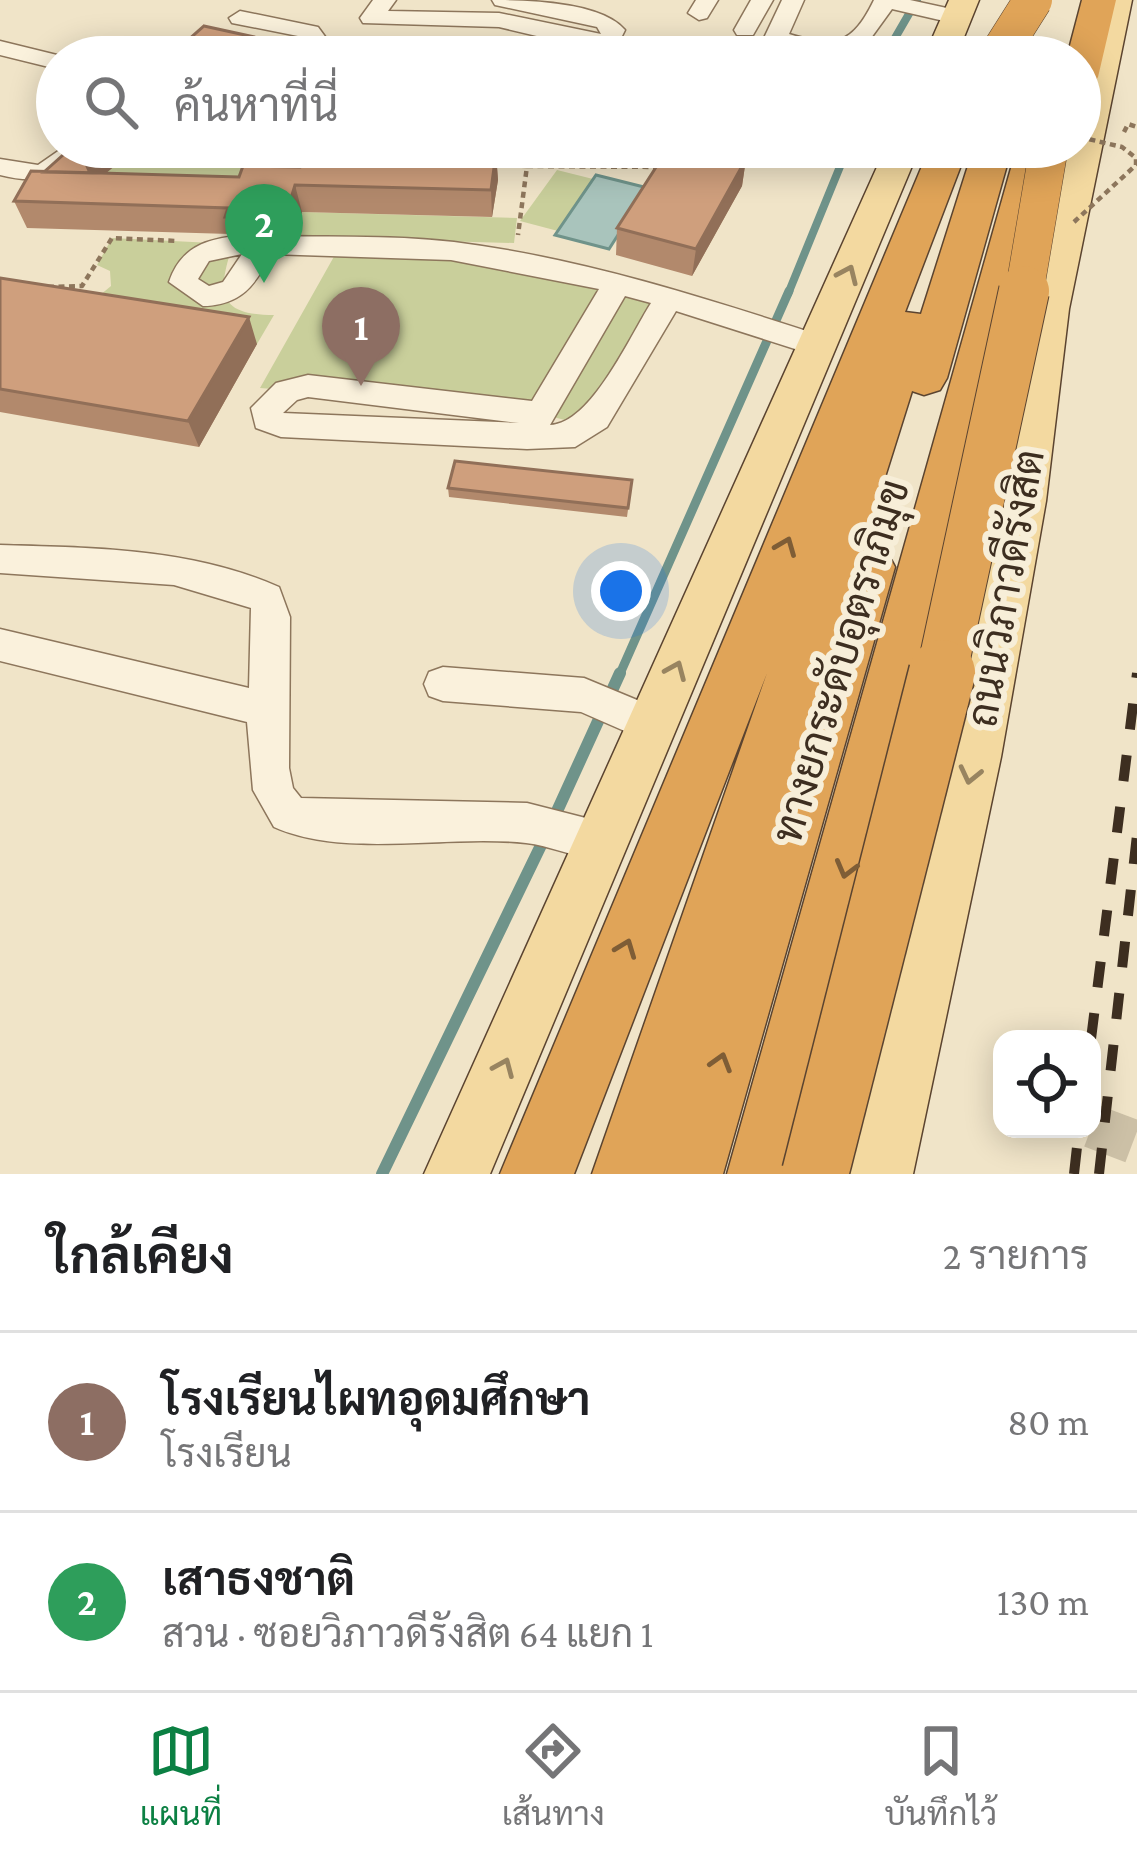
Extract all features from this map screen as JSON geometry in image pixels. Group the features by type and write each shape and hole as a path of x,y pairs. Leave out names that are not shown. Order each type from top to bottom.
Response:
{"highway":[{"path":"1005,36 1018,0"},
{"path":"1012,36 1035,0"},
{"path":"1025,36 1035,0"},
{"path":"1067,36 1076,0"},
{"path":"1091,36 1100,0"},
{"path":"537,1174 941,168"},
{"path":"629,1174 962,168"},
{"name":"ทางยกระดับอุตราภิมุข","path":"686,1174 987,168"},
{"name":"ทางยกระดับอุตราภิมุข","path":"764,1174 1030,168"},
{"path":"813,1174 956,618 1005,395 1044,168"},
{"name":"ถนนวิภาวดีรังสิต","path":"813,1174 1058,168"}],"main road":[{"name":"ถนนวิภาวดีรังสิต","path":"1101,72 1117,0"},
{"path":"457,1174 565,831 787,335 890,168"},
{"name":"ถนนวิภาวดีรังสิต","path":"880,1174 974,757 1024,500 1049,309 1079,168"}],"street":[{"path":"259,0 232,24 316,36"},
{"path":"385,0 371,14 374,20 499,20 567,36"},
{"path":"745,30 762,0"},
{"path":"777,36 793,0"},
{"path":"520,2 579,8 605,22 614,30 611,36"},
{"path":"866,36 897,4 960,9"},
{"path":"0,48 36,57"},
{"path":"0,167 27,175 55,168"},
{"path":"260,245 444,250 617,284 787,335"},
{"path":"535,426 617,284"},
{"path":"535,426 281,425 267,420 267,409 286,391 308,386 535,426 564,438 596,419 667,301"},
{"path":"0,559 191,574 246,587 266,598 272,617 269,770 277,802 290,816 565,831"},
{"path":"0,645 271,710"},
{"path":"443,685 618,709"}],"path":[{"path":"1128,124 1137,127"},
{"path":"1066,228 1136,164 1136,158 1122,147 1101,142"},
{"path":"527,168 518,237 529,241"},
{"path":"653,186 666,168"},
{"path":"35,288 82,286 112,238 193,242"}],"green space":[{"path":"109,168 258,168 247,204 101,200 102,173"},
{"path":"557,170 593,179 558,231 520,221"},
{"path":"302,212 517,218 514,243 294,237"},
{"path":"112,238 233,244 225,274 226,297 241,310 274,315 257,344 76,315 111,286 110,271 97,265"},
{"path":"336,253 521,257 665,297 601,429 521,409 260,388"}],"water":[{"path":"596,175 648,188 609,249 555,235"}],"building":[{"path":"204,26 250,36 193,36"},
{"path":"88,168 90,173 44,172"},
{"path":"242,168 494,168 491,190 295,185 285,218 225,217 228,208 14,201 31,171 239,177"},
{"path":"656,168 741,168 696,249 617,228"},
{"path":"0,278 249,317 188,421 0,389"},
{"path":"455,461 632,480 628,508 448,488"}],"waterway":[{"path":"896,36 917,0"},
{"path":"788,294 839,168"},
{"path":"619,676 789,291"},
{"path":"553,820 620,673"},
{"path":"382,1174 545,837"}],"tunnel":[{"path":"1101,1129 1137,1143"}],"railway":[{"path":"1092,1030 1137,673"},
{"path":"1099,1174 1137,835"},
{"path":"1074,1174 1078,1138"}],"place":[{"name":"เสาธงชาติ","path":"264,283"},
{"name":"โรงเรียนไผทอุดมศึกษา","path":"361,386"}]}
